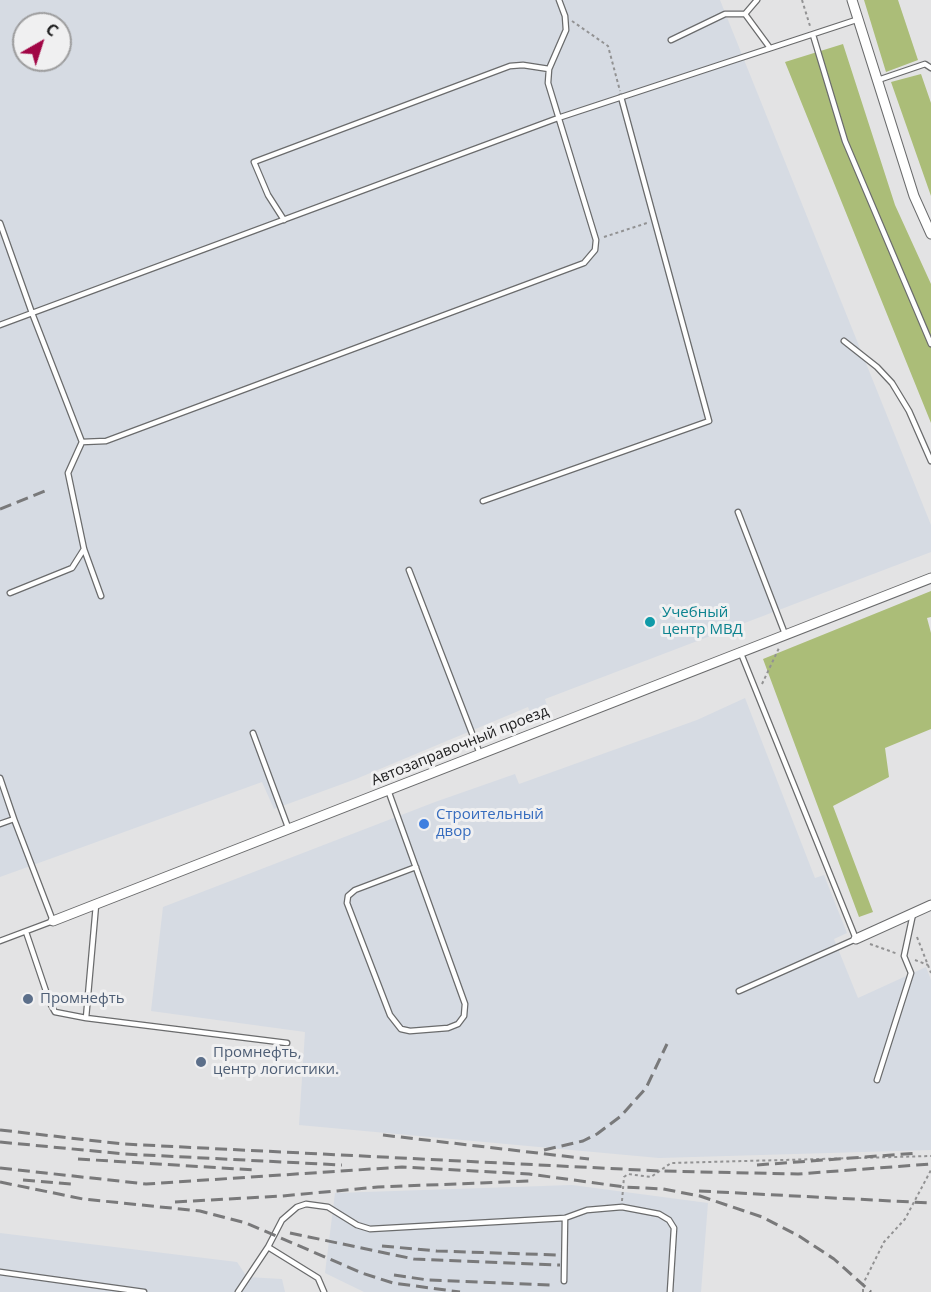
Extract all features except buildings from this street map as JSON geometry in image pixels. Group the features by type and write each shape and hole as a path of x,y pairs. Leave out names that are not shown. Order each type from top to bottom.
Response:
{"street":[{"path":"852,0 914,196 931,234"},
{"name":"Автозаправочный проезд","path":"53,921 931,578"},
{"path":"856,939 931,905"}],"lane":[{"path":"82,442 106,441 584,262 595,250 596,240 548,83 549,69 566,30 566,16 559,0"},
{"path":"671,40 725,14 745,14 757,0"},
{"path":"745,14 770,48"},
{"path":"0,326 558,117 859,20"},
{"path":"813,34 845,141 931,344"},
{"path":"878,80 925,63 931,68"},
{"path":"284,220 268,195 254,162 510,66 523,65 549,69"},
{"path":"483,501 709,421 621,97"},
{"path":"0,223 82,442 68,473 84,549 101,596"},
{"path":"844,341 892,383 909,411 931,461"},
{"path":"738,512 785,634"},
{"path":"10,593 72,568 84,549"},
{"path":"410,570 480,754"},
{"path":"739,991 856,939 740,651"},
{"path":"254,733 289,830"},
{"path":"0,778 53,921"},
{"path":"388,790 416,867 465,1004 464,1016 458,1024 448,1028 410,1031 401,1029 395,1022 390,1015 347,903 348,896 355,891 416,867"},
{"path":"0,824 14,819"},
{"path":"86,1017 96,905"},
{"path":"877,1080 912,973 904,956 914,912"},
{"name":"Автозаправочный проезд","path":"0,941 53,921"},
{"path":"26,932 55,1012 287,1043"},
{"path":"238,1292 289,1212 306,1204 328,1207 357,1225 370,1229 565,1218 587,1210 622,1207 659,1214 669,1220 674,1228 670,1292"},
{"path":"564,1281 565,1218"},
{"path":"268,1247 318,1278 324,1292"},
{"path":"0,1272 144,1292"}],"path":[{"path":"802,0 813,34"},
{"path":"566,16 608,46 621,97"},
{"path":"596,240 655,221"},
{"path":"758,694 785,634"},
{"path":"911,922 931,973"},
{"path":"856,939 928,965"},
{"path":"622,1207 624,1177 628,1174 651,1177 671,1163 931,1156"},
{"path":"862,1292 863,1284 884,1242 905,1219 931,1170"}],"shaded area":[{"path":"0,0 720,0 931,525 931,552 545,699 549,712 532,718 528,707 356,779 274,809 262,782 0,877"},
{"path":"745,698 815,878 824,875 847,933 834,939 858,998 926,967 931,980 931,1150 659,1158 299,1125 305,1032 151,1011 163,907 435,802 515,774 519,784 697,720"},
{"path":"572,1185 708,1203 701,1292 364,1292 325,1273 335,1193"},
{"path":"0,1233 237,1262 247,1277 282,1279 285,1292 0,1292"}],"green space":[{"path":"864,0 898,0 918,60 886,72"},
{"path":"843,44 895,205 931,284 931,423 785,62"},
{"path":"921,74 931,103 931,196 891,82"},
{"path":"931,591 931,617 927,618 931,633 931,729 885,748 889,777 833,806 873,912 859,917 763,659"}],"railway":[{"path":"0,509 50,489"},
{"path":"544,1150 583,1141 597,1134 621,1116 646,1088 667,1044"},
{"path":"0,1130 123,1144 660,1171 798,1174 931,1164"},
{"path":"383,1135 589,1159"},
{"path":"0,1142 125,1154 342,1165"},
{"path":"757,1165 918,1153"},
{"path":"78,1159 254,1170"},
{"path":"0,1168 146,1184 402,1167 529,1174 625,1187 663,1189 700,1196 762,1217 799,1236 834,1259 871,1292"},
{"path":"23,1180 71,1184"},
{"path":"175,1202 282,1196 378,1187 531,1181"},
{"path":"0,1182 83,1199 200,1211 246,1223 362,1273 393,1283 460,1292"},
{"path":"699,1191 931,1203"},
{"path":"290,1233 414,1259 560,1265"},
{"path":"382,1246 437,1251 558,1255"},
{"path":"394,1275 428,1280 551,1285"}],"place":[{"name":"Учебный центр МВД","path":"650,622"},
{"name":"Строительный двор","path":"424,824"},
{"name":"Промнефть","path":"28,999"},
{"name":"Промнефть, центр логистики.","path":"201,1062"}]}
